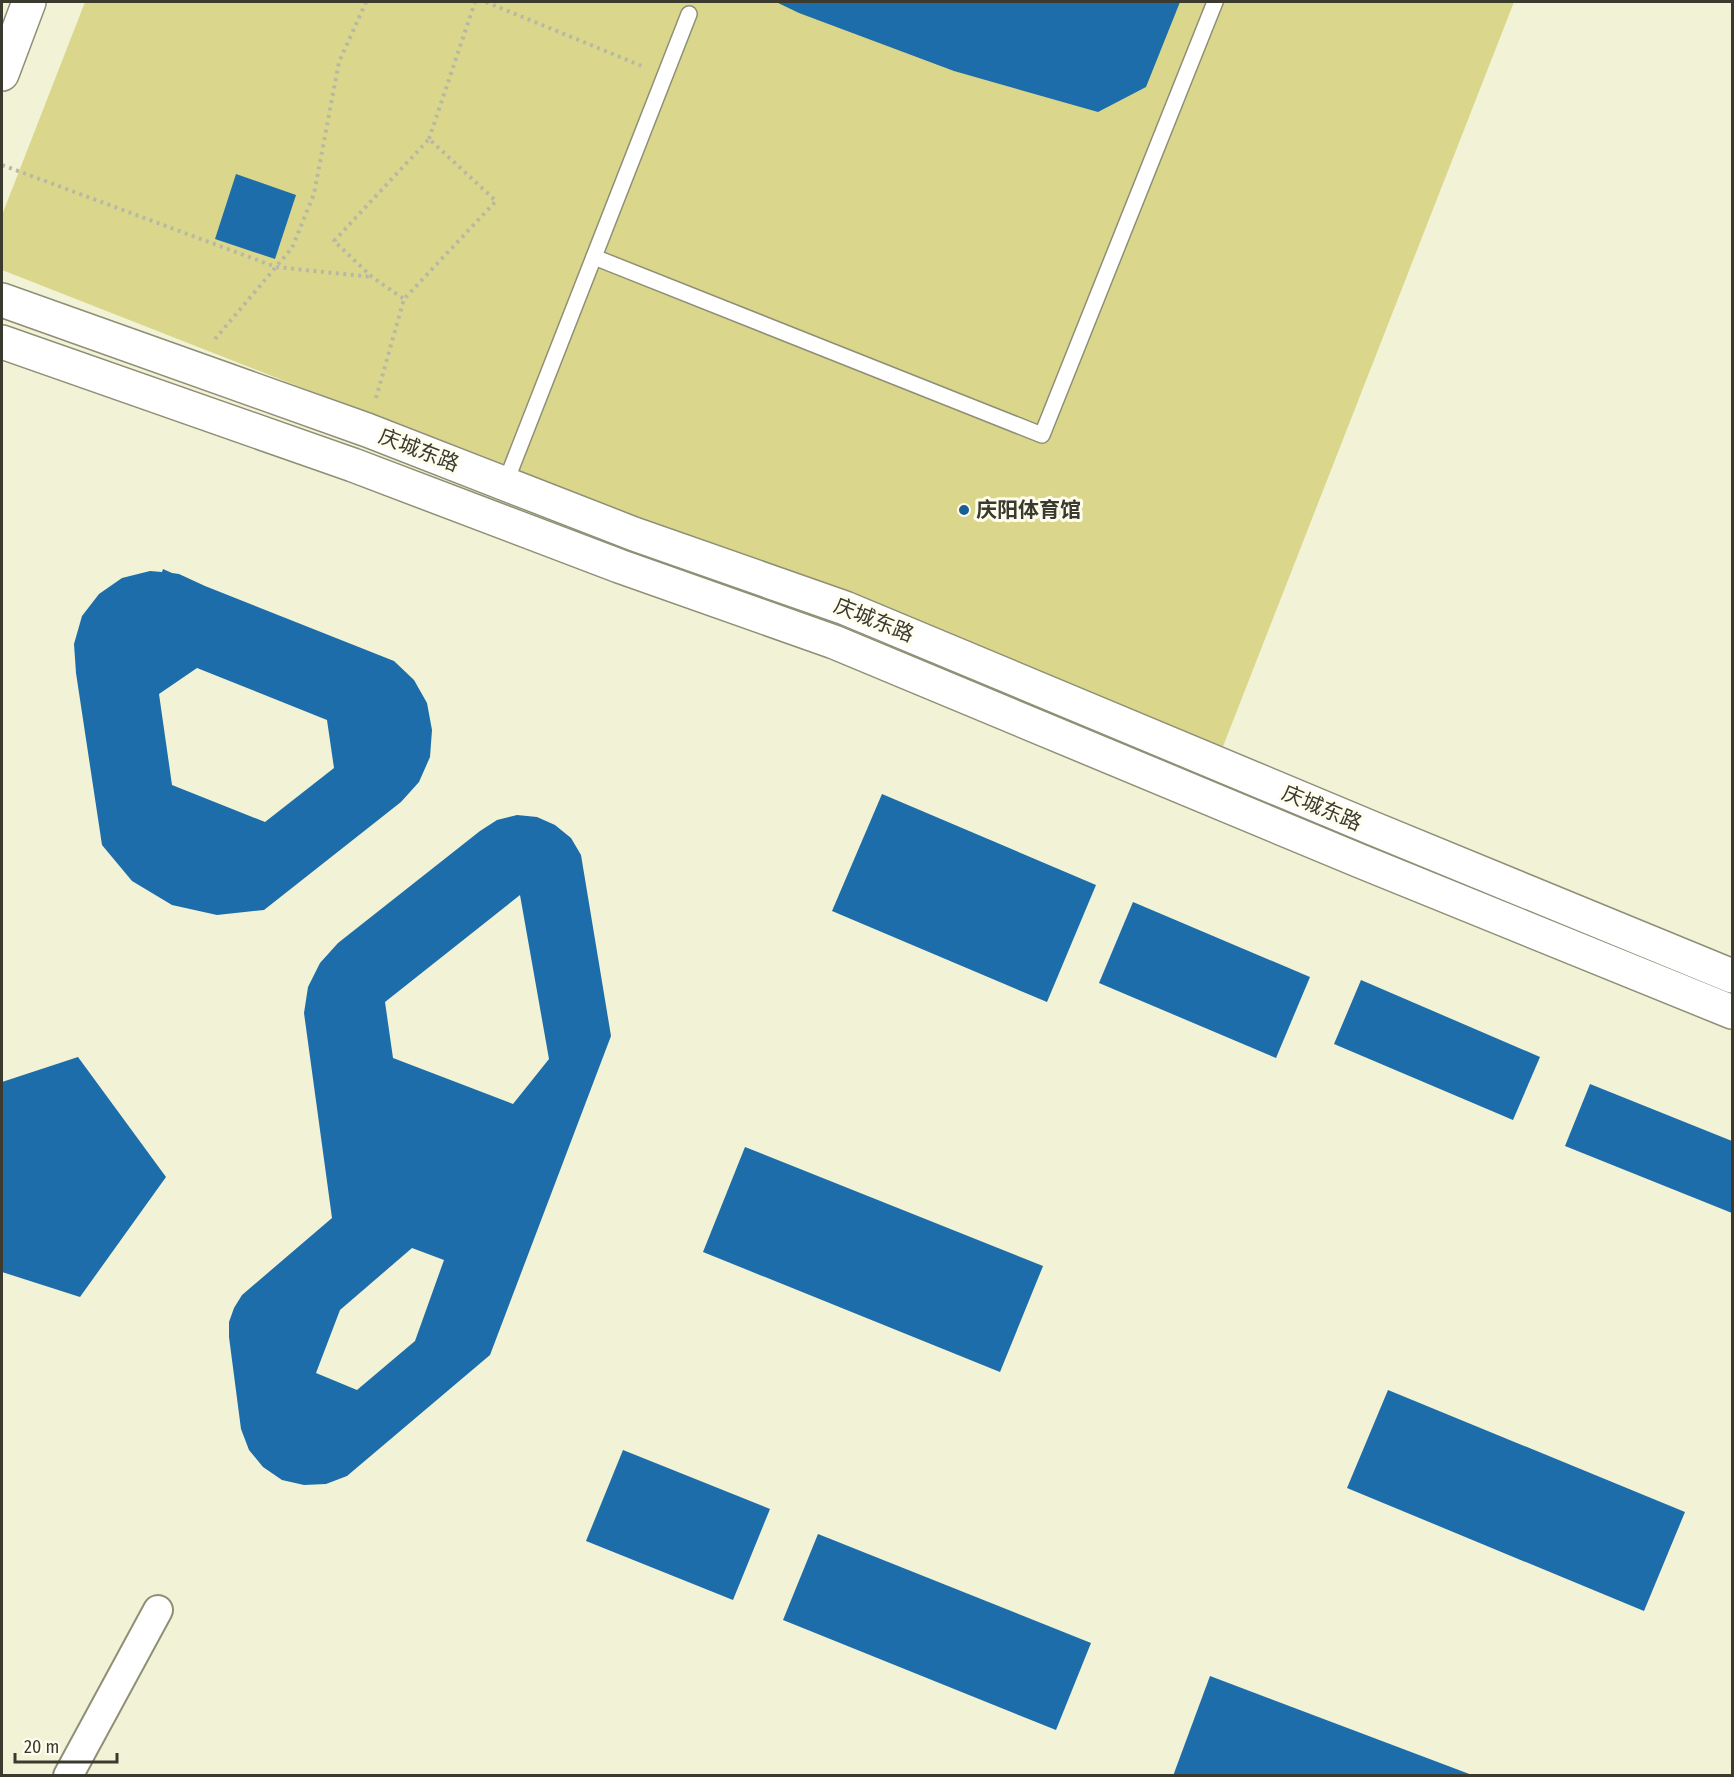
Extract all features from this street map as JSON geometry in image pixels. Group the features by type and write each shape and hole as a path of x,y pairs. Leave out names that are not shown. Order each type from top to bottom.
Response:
{"street":[{"path":"2,74 29,2"},
{"name":"庆城东路","path":"2,300 367,430 634,534 845,608 1732,976"},
{"name":"庆城东路","path":"2,342 353,465 620,566 834,642 1732,1012"},
{"path":"68,1776 158,1611"}],"lane":[{"path":"594,257 1042,435 1215,2"},
{"path":"505,484 689,14"}],"path":[{"path":"191,368 292,248 314,194 339,62 366,2"},
{"path":"404,299 372,277 333,242 429,139 475,2"},
{"path":"486,2 665,76"},
{"path":"367,430 404,299 496,201 429,139"},
{"path":"2,165 276,267 372,277"}],"shaded area":[{"name":"庆阳体育馆","path":"85,2 1514,2 1222,749 2,270 2,215"}],"building":[{"path":"776,2 1180,2 1146,87 1098,112 954,71 799,13"},
{"path":"236,174 296,195 275,259 215,239"},
{"path":"163,569 179,574 394,661 414,680 427,703 432,730 430,757 419,782 401,802 264,910 217,915 172,905 132,881 102,845 76,673 74,644 82,616 99,594 122,578 150,571 162,572","holes":["197,668 327,720 334,768 265,822 172,785 159,694"]},
{"path":"882,794 1096,885 1047,1002 832,911"},
{"path":"517,815 537,817 555,825 571,838 581,855 611,1036 490,1355 347,1476 326,1484 304,1485 282,1480 263,1467 249,1450 241,1429 229,1322 242,1295 332,1218 304,1013 308,987 320,963 338,943 497,820","holes":["520,895 549,1059 513,1104 393,1058 385,1002","412,1248 444,1260 415,1341 357,1390 316,1373 340,1310"]},
{"path":"1133,902 1310,977 1276,1058 1099,983"},
{"path":"1361,980 1540,1057 1513,1120 1334,1044"},
{"path":"78,1057 166,1177 80,1297 2,1272 2,1082"},
{"path":"1590,1084 1732,1141 1732,1213 1565,1146"},
{"path":"745,1147 1043,1266 1000,1372 703,1252"},
{"path":"1388,1390 1685,1512 1644,1611 1347,1488"},
{"path":"623,1450 770,1509 733,1600 586,1541"},
{"path":"818,1534 1091,1643 1056,1730 783,1620"},
{"path":"1210,1676 1472,1775 1472,1776 1173,1776"}],"place":[{"name":"庆阳体育馆","path":"964,510"}]}
